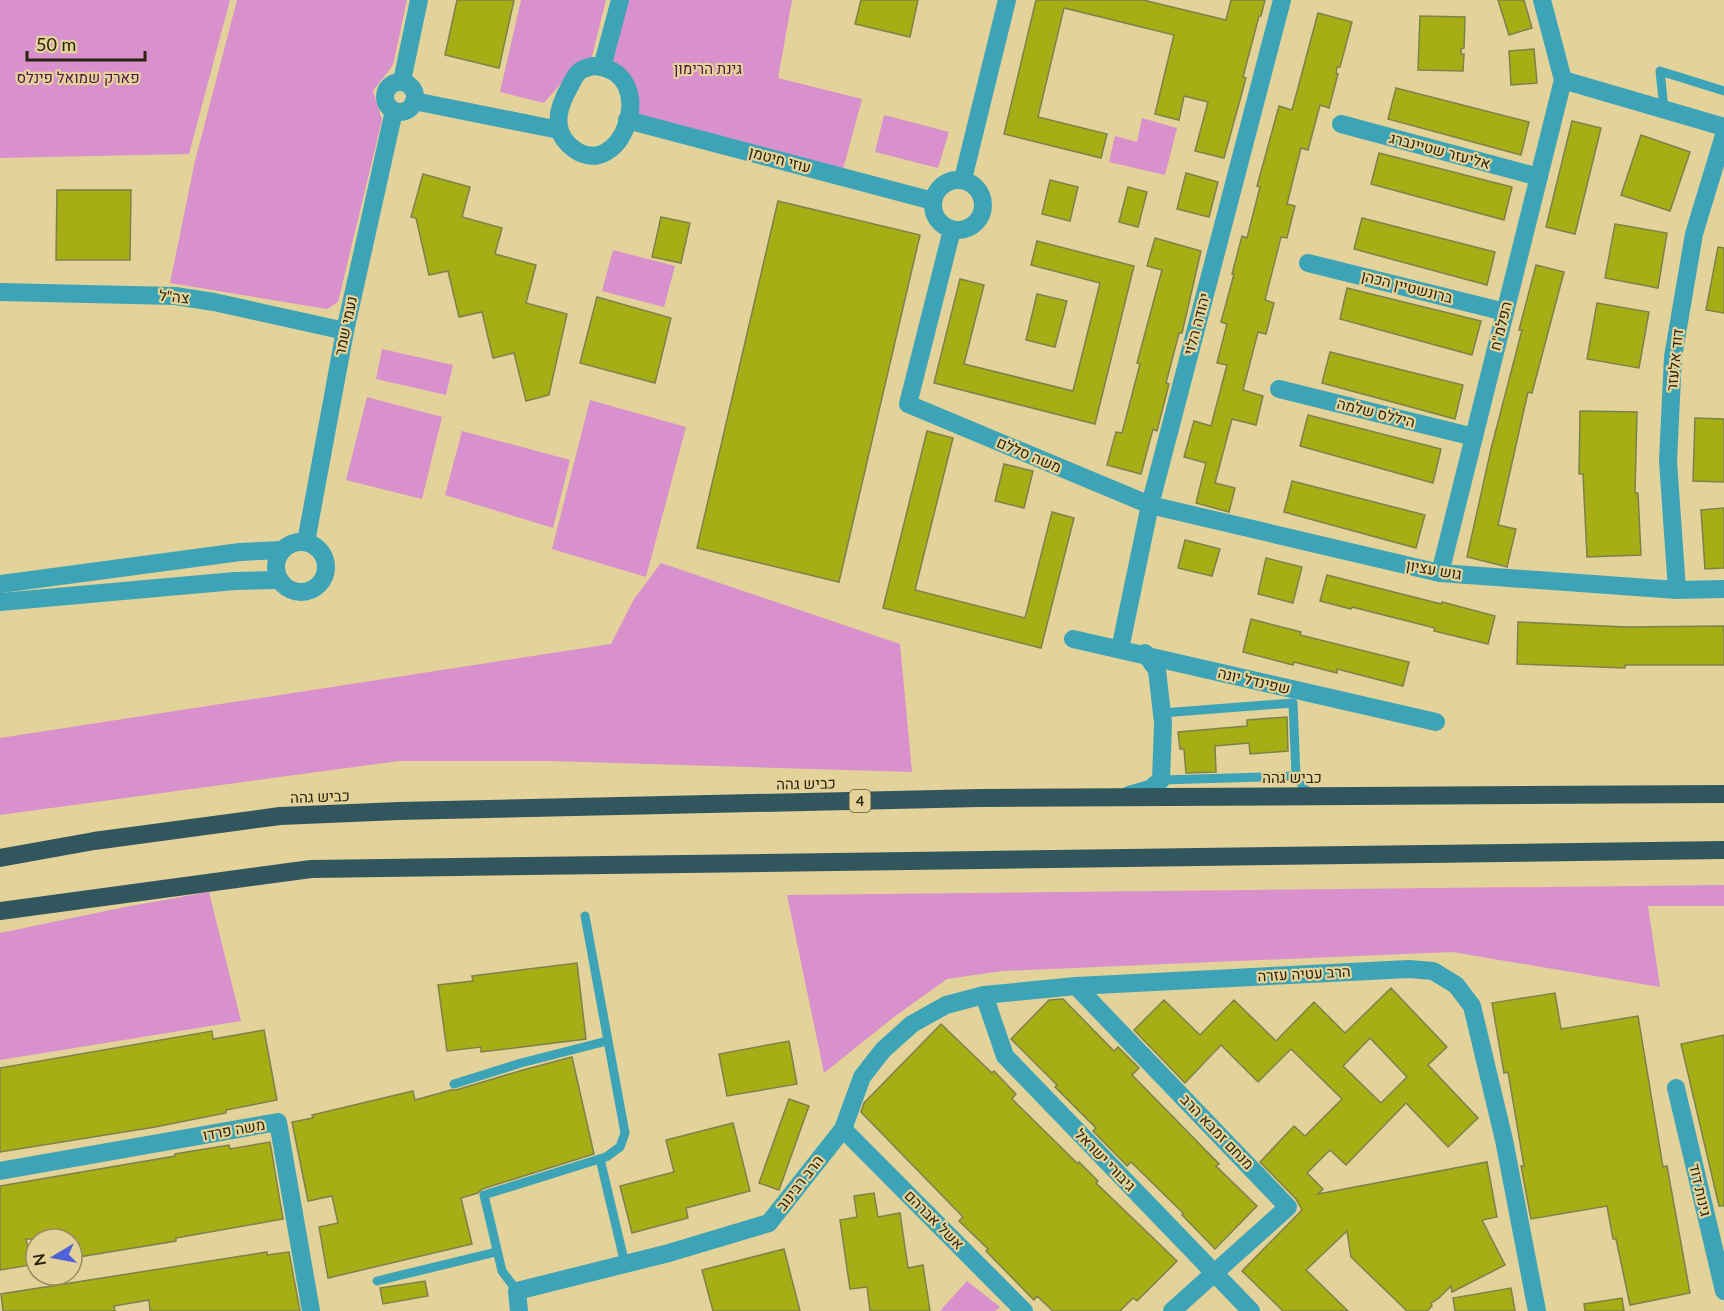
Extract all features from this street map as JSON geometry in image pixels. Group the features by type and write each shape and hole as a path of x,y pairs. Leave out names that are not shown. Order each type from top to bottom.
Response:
{"highway":[{"name":"כביש גהה","path":"0,857 94,840 280,816 980,798 1724,794"},
{"path":"0,911 311,869 1724,850"}],"street":[{"path":"402,81 419,0"},
{"path":"602,67 620,0"},
{"path":"963,180 1007,0"},
{"name":"יהודה הלוי","path":"1120,650 1150,505 1282,0"},
{"path":"1542,0 1563,80 1724,127"},
{"path":"602,67 618,76 629,91 631,102 627,120 626,131 621,141 603,153 592,155 572,148 564,140 559,130 558,120 560,109 574,78 586,68 602,67"},
{"name":"הפלמ\"ח","path":"1440,573 1563,80"},
{"path":"402,81 414,90 414,101 409,109 394,111 385,101 385,91 392,84 402,81"},
{"path":"414,101 559,130"},
{"name":"נעמי שמר","path":"306,542 345,331 394,111"},
{"name":"עוזי חיטמן","path":"627,120 933,201"},
{"name":"אליעזר שטיינברג","path":"1341,124 1539,177"},
{"name":"דוד אלעזר","path":"1677,591 1668,461 1673,357 1694,234 1724,135"},
{"path":"963,180 972,183 978,189 984,208 979,220 973,226 961,231 952,230 939,222 933,210 933,201 939,189 946,183 963,180"},
{"name":"משה סללם","path":"952,230 908,404 1150,505"},
{"name":"ברונשטיין הכהן","path":"1308,263 1505,312"},
{"name":"צה\"ל","path":"0,292 175,296 214,302 345,331"},
{"name":"היללס שלמה","path":"1279,389 1474,437"},
{"name":"גוש עציון","path":"1150,505 1440,573 1677,591 1724,589"},
{"path":"0,584 240,552 282,550 297,542 314,545 321,551 326,560 327,569 322,582 312,590 304,592 289,589 277,576 276,563 282,550"},
{"path":"0,602 235,581 279,580"},
{"path":"1122,797 1150,789 1161,780 1162,713 1157,670 1124,628"},
{"name":"שפינדל יונה","path":"1073,639 1436,722"},
{"name":"הרב עטיה עזרה","path":"984,994 1077,986 1409,969 1432,971 1456,985 1472,1006 1504,1140 1537,1311"},
{"name":"מנחם זמבא הרב","path":"1077,986 1288,1207 1214,1274"},
{"name":"הרב רבינוב","path":"517,1291 665,1254 769,1223 843,1129 862,1077 883,1050 912,1024 945,1005 984,994"},
{"name":"גיבורי ישראל","path":"984,994 1005,1056 1251,1311"},
{"name":"גינות דוד","path":"1676,1088 1724,1291"},
{"name":"משה פרדו","path":"0,1171 278,1122 311,1311"},
{"name":"אשל אברהם","path":"843,1129 1024,1311"},
{"path":"1172,1311 1214,1274"},
{"path":"517,1291 519,1311"}],"lane":[{"path":"1664,109 1660,71 1724,91"},
{"path":"1162,713 1293,703 1296,776 1310,796"},
{"path":"1161,780 1296,776"},
{"path":"517,1291 502,1271 484,1195 606,1157 620,1147 625,1133 585,916"},
{"path":"454,1084 521,1063 607,1041"},
{"path":"600,1159 625,1264"},
{"path":"377,1281 496,1252"}],"green space":[{"name":"פארק שמואל פינלס","path":"0,0 230,0 189,154 0,158"},
{"path":"237,0 407,0 393,65 373,91 382,120 338,302 327,309 170,283 195,161"},
{"path":"521,0 606,0 591,60 564,80 544,103 500,92"},
{"name":"גינת הרימון","path":"620,0 792,0 778,78 862,99 841,177 627,120 629,91 609,71"},
{"path":"884,115 949,132 938,168 875,152"},
{"path":"1142,118 1177,128 1165,175 1109,162 1115,136 1137,142"},
{"path":"613,250 675,266 664,307 602,291"},
{"path":"382,349 453,365 446,395 376,379"},
{"path":"367,397 442,417 422,499 346,480"},
{"path":"590,400 686,427 646,577 552,549"},
{"path":"462,431 570,460 553,528 445,495"},
{"path":"661,563 900,644 912,772 550,761 399,761 0,815 0,738 611,644 634,599"},
{"path":"1724,885 1724,906 1648,906 1660,987 1452,952 1002,971 947,979 894,1017 824,1073 787,895"},
{"path":"209,892 241,1021 0,1060 0,933"},
{"path":"967,1281 1000,1307 995,1311 940,1311"}],"building":[{"path":"457,0 514,0 499,68 445,55"},
{"path":"861,0 918,0 910,37 855,24"},
{"path":"1036,0 1143,0 1226,20 1231,0 1265,0 1243,77 1246,78 1224,158 1195,151 1208,102 1184,96 1179,120 1155,114 1174,35 1064,8 1038,117 1107,134 1101,158 1004,134"},
{"path":"1498,0 1524,0 1532,28 1509,35"},
{"path":"1318,13 1352,22 1340,67 1337,67 1336,73 1338,74 1329,108 1320,105 1308,150 1301,148 1287,204 1295,206 1287,238 1281,237 1265,300 1274,303 1266,334 1258,332 1243,390 1263,396 1256,425 1232,419 1215,483 1235,488 1229,512 1196,503 1206,463 1184,457 1194,421 1211,426 1227,365 1217,363 1227,324 1221,322 1234,274 1232,274 1242,236 1247,238 1260,187 1257,186 1279,106 1292,110"},
{"path":"1420,16 1465,17 1464,48 1461,49 1461,54 1464,54 1463,71 1418,70"},
{"path":"1534,49 1537,83 1511,85 1509,51"},
{"path":"1396,88 1529,122 1521,155 1388,119"},
{"path":"1572,121 1601,128 1575,234 1546,227"},
{"path":"1641,135 1690,152 1670,211 1621,195"},
{"path":"1379,153 1512,187 1504,220 1371,184"},
{"path":"1186,173 1218,182 1209,217 1177,209"},
{"path":"423,174 470,187 462,217 502,228 495,254 536,265 526,303 567,314 549,395 526,401 514,353 493,358 482,312 459,317 448,271 429,275 416,218 411,217"},
{"path":"1050,180 1078,187 1070,221 1042,214"},
{"path":"1128,187 1147,192 1138,227 1119,222"},
{"path":"57,190 131,190 130,260 56,260"},
{"path":"778,201 920,235 839,582 697,548"},
{"path":"661,217 690,223 681,263 652,257"},
{"path":"1362,218 1495,252 1487,285 1354,249"},
{"path":"1615,224 1667,233 1658,288 1605,278"},
{"path":"1155,238 1201,251 1182,333 1179,333 1166,383 1169,384 1157,431 1153,429 1141,474 1107,465 1116,432 1122,433 1140,364 1137,363 1162,270 1147,266"},
{"path":"1037,241 1134,266 1095,424 934,383 960,279 984,285 964,364 1073,391 1100,283 1031,265"},
{"path":"1718,247 1724,248 1724,313 1706,310"},
{"path":"1536,265 1564,272 1532,393 1528,392 1498,525 1516,529 1507,567 1467,557"},
{"path":"1347,288 1481,321 1472,355 1340,319"},
{"path":"1037,294 1067,301 1055,347 1026,340"},
{"path":"597,297 671,318 655,383 580,363"},
{"path":"1597,303 1649,312 1639,368 1587,359"},
{"path":"1330,352 1463,385 1455,419 1322,383"},
{"path":"1580,411 1637,412 1635,493 1638,493 1641,555 1587,557 1583,474 1579,474"},
{"path":"1308,415 1441,449 1433,483 1300,446"},
{"path":"1695,418 1724,419 1724,482 1693,481"},
{"path":"927,431 953,438 915,590 1025,618 1052,512 1074,518 1041,648 883,608"},
{"path":"1004,464 1033,471 1024,508 995,501"},
{"path":"1292,481 1425,515 1416,548 1284,512"},
{"path":"1724,508 1724,568 1705,569 1701,510"},
{"path":"1185,540 1220,549 1212,576 1178,568"},
{"path":"1266,558 1302,567 1293,603 1258,594"},
{"path":"1327,575 1495,616 1488,644 1434,631 1435,628 1320,601"},
{"path":"1251,619 1301,632 1300,635 1409,662 1403,686 1337,669 1337,673 1243,652"},
{"path":"1518,622 1626,627 1724,626 1724,665 1625,665 1625,668 1517,664"},
{"path":"1287,717 1288,751 1250,754 1249,743 1215,746 1216,772 1186,773 1184,749 1180,749 1178,732 1247,726 1247,720"},
{"path":"577,963 586,1039 481,1052 481,1047 447,1051 438,985 473,981 472,976"},
{"path":"1391,988 1447,1047 1428,1065 1478,1118 1448,1147 1406,1103 1346,1165 1330,1150 1307,1173 1323,1189 1318,1194 1487,1162 1497,1217 1482,1220 1505,1265 1452,1292 1451,1286 1431,1303 1432,1306 1427,1311 1407,1311 1351,1257 1347,1231 1306,1270 1348,1311 1283,1311 1242,1271 1302,1210 1296,1199 1260,1162 1294,1126 1305,1136 1342,1099 1291,1049 1258,1082 1221,1045 1185,1083 1134,1030 1164,1000 1200,1035 1234,1000 1276,1041 1314,1002 1345,1033","holes":["1370,1038 1407,1077 1381,1103 1343,1066"]},
{"path":"1555,993 1561,1029 1638,1016 1663,1167 1667,1166 1690,1293 1630,1305 1607,1206 1531,1219 1508,1072 1504,1073 1492,1003"},
{"path":"1063,999 1114,1051 1118,1047 1139,1068 1132,1075 1219,1164 1216,1166 1257,1206 1215,1249 1182,1215 1184,1214 1131,1162 1127,1166 1093,1131 1096,1128 1011,1039 1049,1000"},
{"path":"941,1024 992,1073 994,1071 1016,1094 1012,1099 1078,1164 1079,1162 1098,1181 1096,1183 1177,1261 1137,1301 1133,1298 1120,1311 1053,1311 1037,1296 1034,1300 959,1221 963,1217 861,1112 864,1103"},
{"path":"264,1030 277,1100 155,1127 0,1152 0,1068 212,1031 213,1039"},
{"path":"1724,1035 1724,1206 1719,1206 1681,1044"},
{"path":"789,1041 797,1084 727,1096 719,1054"},
{"path":"572,1057 594,1154 482,1189 478,1193 461,1198 472,1244 328,1278 319,1227 338,1223 332,1196 308,1201 292,1122 313,1118 312,1115 413,1091 415,1100"},
{"path":"789,1099 809,1106 779,1190 759,1183"},
{"path":"733,1123 750,1191 686,1208 688,1218 632,1233 620,1186 674,1172 666,1140"},
{"path":"270,1142 283,1219 176,1238 176,1241 84,1256 84,1227 24,1227 24,1266 0,1270 0,1186 229,1145 230,1149"},
{"path":"874,1193 878,1217 900,1213 908,1268 923,1265 930,1311 870,1311 867,1287 850,1289 840,1220 857,1217 854,1196"},
{"path":"784,1249 800,1311 713,1311 702,1270"},
{"path":"267,1252 267,1255 289,1252 300,1311 150,1311 149,1300 114,1306 115,1311 3,1311 1,1294 45,1287 84,1287 84,1281"},
{"path":"425,1281 428,1296 383,1304 380,1288"},
{"path":"1511,1288 1515,1311 1455,1311 1453,1298"},
{"path":"1622,1298 1624,1311 1585,1311 1584,1304"}]}
